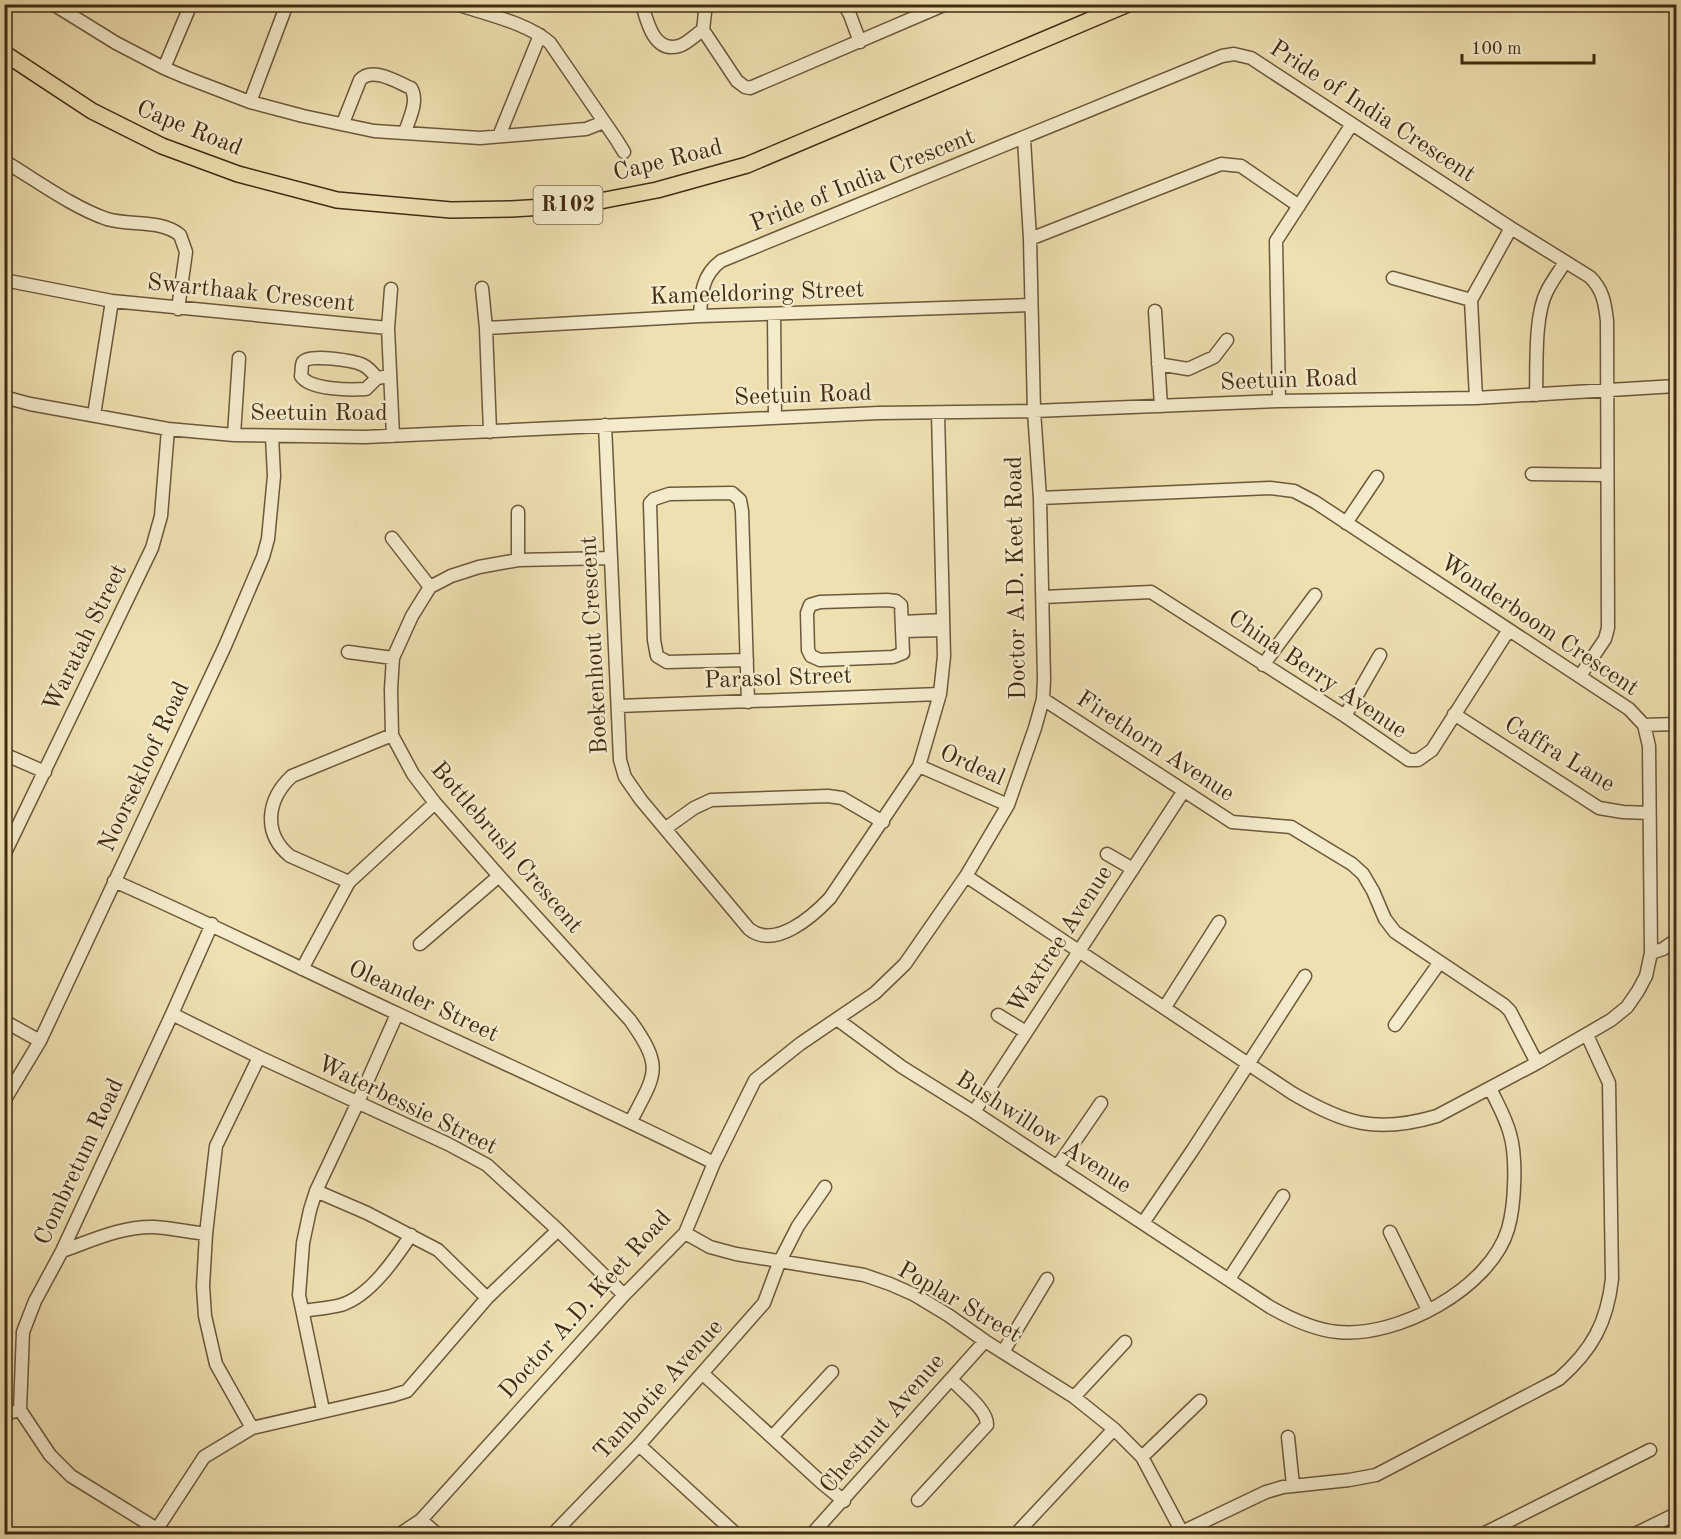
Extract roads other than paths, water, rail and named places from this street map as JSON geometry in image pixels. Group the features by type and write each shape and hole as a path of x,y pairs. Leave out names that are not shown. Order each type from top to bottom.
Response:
{"main road":[{"name":"Cape Road","path":"4,54 92,111 162,146 238,174 337,201 451,210 511,209 561,206 616,198 686,183 747,165 1120,6"}],"street":[{"path":"53,4 67,8 164,68 250,102 303,116 374,131 480,138 586,129 604,122"},
{"path":"164,68 191,4"},
{"path":"250,102 287,4"},
{"path":"456,4 529,30 550,43 624,152"},
{"path":"642,4 652,33 660,43 680,45 704,30"},
{"path":"706,4 704,30 737,81 750,88 946,4"},
{"path":"844,4 860,42"},
{"path":"499,136 540,35"},
{"name":"Pride of India Crescent","path":"700,316 703,285 711,270 721,261 1229,54 1244,55 1266,66 1595,282 1605,303 1608,628 1605,639 1581,676"},
{"path":"343,123 360,80 365,75 374,74 411,87 413,90 415,98 405,132"},
{"path":"1279,401 1275,248 1280,234 1352,124"},
{"name":"Doctor A.D. Keet Road","path":"400,1534 421,1520 624,1295 686,1233 714,1163 754,1080 800,1044 875,993 905,964 966,876 1008,805 1043,699 1040,498 1034,411 1030,239 1024,139"},
{"path":"4,161 86,210 109,219 165,227 180,235 186,252 178,309"},
{"path":"1030,239 1221,164 1241,166 1299,206"},
{"path":"1476,398 1470,300 1511,228"},
{"path":"1536,395 1538,335 1542,308 1546,292 1565,262"},
{"path":"1393,278 1470,300"},
{"name":"Swarthaak Crescent","path":"4,280 112,301 388,328 393,436"},
{"path":"482,288 490,432"},
{"path":"388,328 390,289"},
{"path":"94,415 112,301"},
{"name":"Kameeldoring Street","path":"486,328 700,316 1030,305"},
{"path":"1155,311 1161,406"},
{"path":"774,314 775,418"},
{"path":"1158,364 1188,369 1214,357 1226,348"},
{"path":"377,378 361,364 319,357 303,362 304,380 313,385 366,389 377,378 390,376"},
{"path":"234,435 239,358"},
{"name":"Seetuin Road","path":"4,397 30,404 168,429 234,435 393,436 879,413 1034,411 1279,401 1476,398 1677,386"},
{"name":"Boekenhout Crescent","path":"605,425 620,760 625,777 641,800 749,929 754,933 771,936 786,931 813,915 830,898 919,766 940,694 944,656 938,413"},
{"name":"Waratah Street","path":"4,855 152,548 161,516 168,429"},
{"name":"Noorsekloof Road","path":"4,1101 40,1041 225,646 263,557 268,539 274,476 272,436"},
{"path":"1532,474 1606,475"},
{"path":"1346,523 1377,477"},
{"name":"Wonderboom Crescent","path":"966,876 1316,1107 1343,1119 1373,1125 1437,1116 1587,1035 1611,1020 1633,1000 1646,976 1651,953 1648,736 1644,725 1629,709 1306,496 1282,489 1040,498"},
{"path":"747,660 667,662 659,658 655,652 650,503 654,499 669,494 732,493 740,500 742,510 747,660 748,702"},
{"path":"518,512 518,560"},
{"path":"392,538 430,588"},
{"name":"Bottlebrush Crescent","path":"611,558 518,560 479,567 451,576 430,588 412,616 393,658 392,735 413,774 435,803 642,1036 651,1054 654,1068 652,1081 630,1121"},
{"name":"China Berry Avenue","path":"1043,597 1151,592 1345,716 1402,757 1414,761 1423,758 1432,750 1508,631"},
{"path":"1263,665 1315,595"},
{"path":"896,600 901,605 903,627 904,652 898,656 820,660 813,657 808,650 807,613 813,603 896,600"},
{"path":"903,627 943,625"},
{"path":"348,652 393,658"},
{"path":"1345,716 1380,655"},
{"name":"Parasol Street","path":"618,706 940,694"},
{"name":"Firethorn Avenue","path":"1043,699 1232,822 1291,827 1352,864 1363,874 1373,891 1389,927 1491,995 1510,1011 1537,1063"},
{"name":"Caffra Lane","path":"1454,714 1599,808 1649,813"},
{"path":"1644,725 1677,724"},
{"path":"349,882 285,852 271,827 271,811 281,788 292,776 392,735"},
{"path":"4,754 45,772"},
{"name":"Ordeal","path":"919,766 1008,805"},
{"name":"Waxtree Avenue","path":"974,1112 1184,792"},
{"path":"666,828 694,808 711,800 828,796 847,799 883,822"},
{"path":"302,969 349,882 435,803"},
{"path":"1107,854 1133,869"},
{"path":"420,944 499,876"},
{"name":"Oleander Street","path":"114,881 212,924 302,969 630,1121 714,1163"},
{"path":"1165,1007 1219,922"},
{"name":"Combretum Road","path":"20,1410 23,1332 35,1301 62,1251 212,924"},
{"path":"1651,953 1677,940"},
{"path":"1395,1025 1440,962"},
{"path":"1143,1223 1305,976"},
{"name":"Waterbessie Street","path":"172,1014 259,1058 358,1102 487,1165 624,1295"},
{"path":"323,1410 299,1295 303,1243 316,1191 397,1014"},
{"path":"998,1015 1026,1032"},
{"name":"Bushwillow Avenue","path":"838,1020 902,1068 974,1112 1285,1315 1313,1327 1336,1332 1356,1333 1389,1327 1428,1310 1471,1283 1497,1251 1507,1232 1513,1209 1511,1137 1490,1088"},
{"path":"4,1021 40,1041"},
{"path":"1182,1533 1266,1492 1293,1485 1364,1478 1392,1468 1559,1379 1579,1361 1600,1326 1610,1296 1612,1279 1609,1083 1587,1035"},
{"path":"252,1428 216,1364 209,1340 203,1286 206,1234 216,1146 259,1058"},
{"path":"1057,1167 1101,1103"},
{"path":"779,1263 798,1226 825,1187"},
{"path":"316,1191 438,1250 487,1298"},
{"path":"1229,1279 1283,1197"},
{"path":"62,1251 138,1228 154,1227 206,1234"},
{"path":"4,1414 20,1410 57,1465 70,1476 161,1532 204,1457 252,1428 407,1391 487,1298 558,1230"},
{"path":"1390,1232 1428,1310"},
{"name":"Poplar Street","path":"686,1233 710,1247 779,1263 864,1275 915,1295 1074,1397 1114,1430 1142,1457 1182,1533"},
{"path":"303,1311 342,1305 358,1296 396,1260 411,1235"},
{"name":"Tambotie Avenue","path":"553,1534 639,1444 764,1304 779,1263"},
{"path":"1003,1352 1047,1279"},
{"name":"Chestnut Avenue","path":"812,1534 844,1501 985,1341"},
{"path":"1074,1397 1125,1342"},
{"path":"772,1437 832,1372"},
{"path":"703,1374 844,1501"},
{"path":"918,1500 987,1425 983,1411 951,1379"},
{"path":"1142,1457 1200,1401"},
{"path":"1016,1534 1114,1430"},
{"path":"1288,1437 1293,1485"},
{"path":"639,1444 736,1534"},
{"path":"1483,1534 1650,1450"},
{"path":"1635,1534 1677,1514"},
{"path":"421,1520 437,1534"}]}
